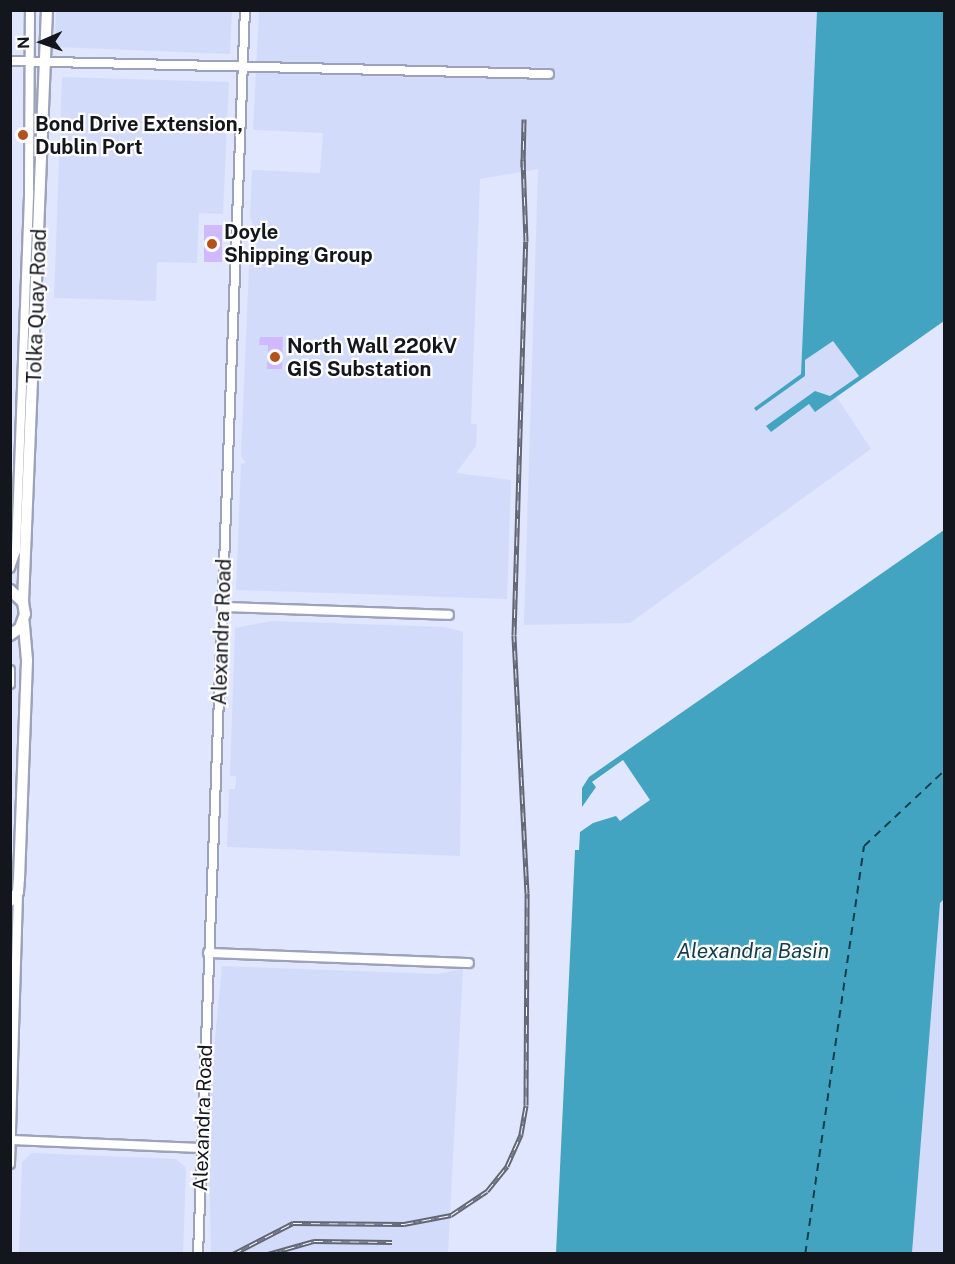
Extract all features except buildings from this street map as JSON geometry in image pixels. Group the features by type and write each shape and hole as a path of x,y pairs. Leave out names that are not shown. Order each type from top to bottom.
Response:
{"street":[{"name":"Tolka Quay Road","path":"10,568 16,551 29,191 30,10"},
{"name":"Tolka Quay Road","path":"24,622 47,10"},
{"name":"Alexandra Road","path":"198,1254 245,10"},
{"path":"10,61 243,68 278,64 549,74"},
{"path":"10,590 23,602"},
{"path":"223,607 449,615"},
{"path":"10,635 24,622"},
{"path":"10,1164 13,991 27,660 24,622"},
{"path":"10,670 10,684"},
{"path":"10,901 18,892"},
{"path":"208,953 469,963"},
{"path":"11,1140 202,1148"}],"shaded area":[{"path":"56,11 232,11 230,54 55,47"},
{"path":"259,11 817,11 801,375 805,376 805,360 833,340 859,376 830,396 815,392 771,432 810,404 815,411 836,396 871,449 630,623 524,625 538,169 480,179 471,424 477,424 476,446 456,473 511,480 507,599 236,590 241,464 246,463 241,456 250,243 255,231 250,216 252,170 320,173 323,133 253,130"},
{"path":"62,77 229,82 223,214 199,213 197,263 157,262 156,301 54,298"},
{"path":"272,621 445,627 463,632 460,856 227,847 229,789 235,789 236,782 236,776 230,776 235,628"},
{"path":"944,899 944,1253 912,1254 940,902"},
{"path":"222,966 437,974 463,969 448,1253 211,1253 208,1112"},
{"path":"32,1153 176,1159 186,1168 183,1253 19,1253 22,1162"}],"water":[{"path":"817,11 944,11 944,321 815,412 809,404 771,432 766,426 815,391 830,396 859,376 833,341 805,360 805,376 756,411 754,408 801,374"},
{"name":"Alexandra Basin","path":"944,530 944,899 940,903 912,1253 556,1253 575,850 579,850 580,832 593,823 616,816 620,821 650,800 623,760 592,782 596,787 582,807 582,788 589,777"}],"ferry route":[{"path":"805,1254 864,846 944,771"}],"railway":[{"path":"523,167 524,119"},
{"path":"233,1254 293,1223 404,1224 451,1215 487,1191 507,1166 521,1134 526,1105 527,893 514,635 526,241 523,159"},
{"path":"268,1254 314,1241 392,1242"}],"place":[{"name":"Bond Drive Extension, Dublin Port","path":"23,135"},
{"name":"Doyle Shipping Group","path":"212,244"},
{"name":"North Wall 220kV GIS Substation","path":"275,357"}]}
